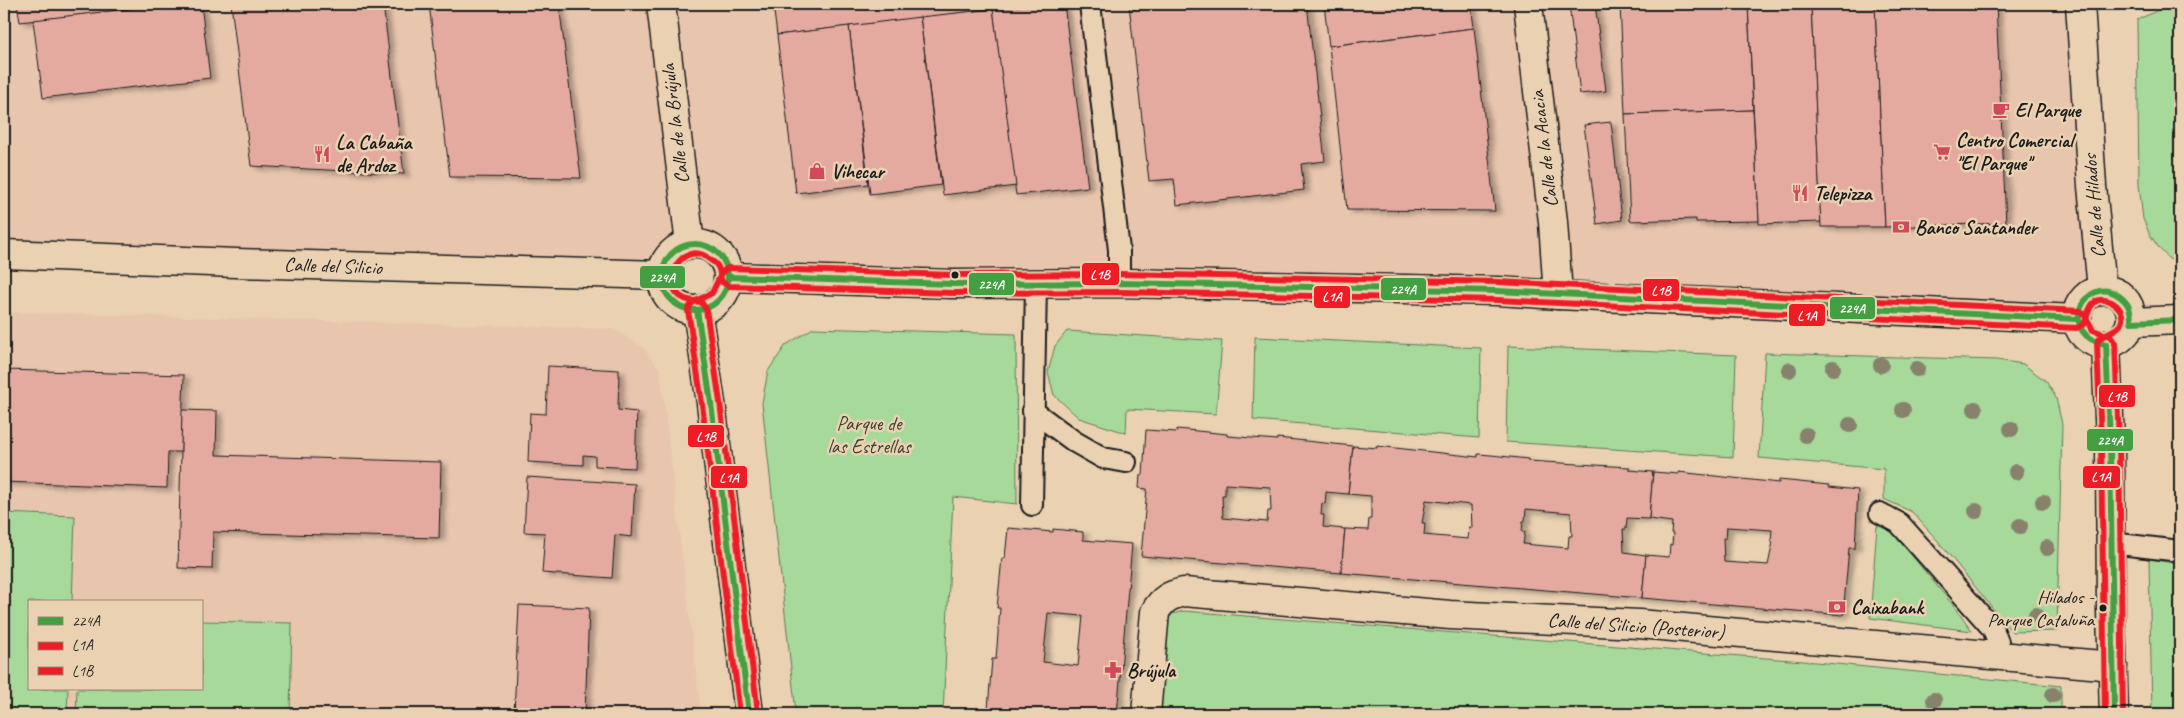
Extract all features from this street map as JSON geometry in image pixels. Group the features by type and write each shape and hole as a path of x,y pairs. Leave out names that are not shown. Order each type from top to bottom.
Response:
{"street":[{"name":"Calle de la Brújula","path":"661,4 690,244"},
{"name":"Calle de la Acacia","path":"1528,4 1553,222 1558,295"},
{"name":"Calle de Hilados","path":"2080,4 2092,186 2102,289"},
{"path":"690,244 706,245 724,260 729,277 725,294 713,306 697,310 679,306 666,293 662,275 666,261 678,248 690,244"},
{"name":"Calle del Silicio","path":"4,254 256,264 662,275"},
{"path":"729,277 953,284 1119,283 1498,291 2077,319"},
{"path":"2102,289 2117,293 2129,306 2131,322 2127,331 2118,340 2106,344 2091,341 2081,331 2077,319 2080,304 2089,294 2102,289"},
{"path":"697,310 711,404 749,714"},
{"path":"2131,322 2180,320"},
{"path":"2106,344 2110,443 2114,714"},
{"name":"Calle del Silicio (Posterior)","path":"1146,714 1155,612 1160,602 1172,594 1184,592 1450,615 1649,625 2113,666"}],"lane":[{"path":"1090,4 1119,250 1119,283"},
{"path":"1032,505 1036,284"},
{"path":"1034,410 1075,442 1103,458 1126,462"},
{"path":"1880,513 1899,523 1993,629 1998,642 2000,656"},
{"path":"2111,543 2180,551"}],"shaded area":[{"path":"4,4 2080,4 2102,289 2089,294 2080,304 2077,319 729,277 724,260 706,245 690,244 678,248 666,261 662,275 4,254"},
{"path":"4,312 613,329 641,346 660,369 701,714 4,714"}],"green space":[{"path":"2171,4 2180,4 2180,263 2169,259 2150,235 2143,219 2139,185 2137,20"},
{"name":"Parque de las Estrellas","path":"813,328 1016,334 1017,504 953,497 943,714 796,714 762,403 768,371 786,345"},
{"path":"1067,331 1222,341 1216,414 1127,409 1126,433 1079,418 1054,395 1048,372 1055,346"},
{"path":"1255,337 1481,348 1479,438 1253,420"},
{"path":"1508,346 1736,355 1733,457 1506,442"},
{"path":"1765,353 1997,360 2023,364 2046,381 2056,398 2062,424 2057,631 2012,632 1912,512 1884,499 1884,469 1759,458"},
{"path":"4,513 75,516 72,600 28,600 28,690 68,690 67,714 4,714"},
{"path":"1877,526 1886,526 1892,532 1958,611 1972,631 1870,618"},
{"path":"2149,559 2180,564 2180,714 2152,714"},
{"path":"1184,611 1815,662 2061,686 2061,714 1159,714 1163,627 1172,614"},
{"path":"202,621 292,623 290,714 76,714 77,690 202,690"}],"building":[{"path":"17,4 171,4 20,22"},
{"path":"171,4 201,4 210,78 43,98 33,20"},
{"path":"231,4 383,4 404,174 251,166"},
{"path":"429,4 559,4 581,178 450,177"},
{"path":"773,4 1033,4 777,35"},
{"path":"1033,4 1064,4 1088,187 1016,195 993,9"},
{"path":"1129,4 1307,4 1325,161 1301,164 1304,190 1177,205 1174,179 1149,181"},
{"path":"1324,4 1471,4 1474,28 1329,46"},
{"path":"1569,4 1595,4 1606,91 1580,94"},
{"path":"1620,4 1748,4 1753,110 1625,114"},
{"path":"1748,4 1811,4 1821,222 1759,224"},
{"path":"1811,4 1875,4 1885,227 1821,227"},
{"name":"Centro Comercial \"El Parque\"","path":"1875,4 1996,4 2006,223 1885,227"},
{"path":"993,9 1016,186 943,195 920,17"},
{"path":"920,17 941,185 870,194 849,26"},
{"path":"849,26 868,184 796,193 777,35"},
{"path":"1474,28 1495,211 1347,210 1329,46"},
{"path":"1753,110 1759,221 1696,222 1696,219 1630,221 1625,114"},
{"path":"1611,122 1622,220 1597,224 1584,125"},
{"path":"548,366 619,370 618,410 637,412 635,468 595,466 595,456 583,455 583,465 528,462 530,413 546,414"},
{"path":"4,370 184,375 181,452 168,452 167,488 4,482"},
{"path":"182,410 217,411 216,455 441,462 439,538 213,532 212,569 178,568"},
{"path":"1177,429 1227,434 1227,436 1277,440 1277,438 1353,446 1348,494 1326,492 1325,504 1322,503 1323,527 1345,529 1341,573 1141,556 1147,489 1139,488 1140,475 1143,475 1146,430 1176,432","holes":["1225,484 1270,487 1271,511 1268,511 1267,522 1223,518 1222,495 1225,495"]},
{"path":"1353,446 1377,448 1377,446 1478,457 1478,454 1491,455 1528,459 1528,461 1629,467 1629,470 1653,472 1649,519 1627,518 1626,529 1623,529 1624,552 1646,555 1642,598 1341,573 1345,529 1368,530 1369,519 1371,519 1371,496 1348,494","holes":["1426,500 1471,505 1472,528 1469,527 1468,539 1424,535 1425,523 1422,523","1526,509 1571,513 1572,536 1569,536 1568,548 1523,544 1525,532 1522,532"]},
{"path":"1653,472 1679,474 1678,472 1779,483 1779,480 1858,490 1855,548 1849,548 1843,615 1642,598 1646,555 1669,557 1670,544 1672,545 1672,522 1649,519","holes":["1727,527 1772,530 1771,542 1773,542 1768,565 1724,562 1723,538 1726,538"]},
{"path":"527,477 635,484 632,537 615,535 612,578 542,573 545,533 524,532"},
{"path":"1008,528 1053,532 1053,529 1083,532 1083,540 1132,544 1117,714 990,714 991,709 988,709 992,659 996,659 1000,608 997,608 1002,558 1005,558","holes":["1048,613 1083,616 1078,666 1043,662"]},
{"path":"519,605 589,608 585,714 514,714"}],"transit line":[{"name":"224A","path":"695,244 708,247 718,254 725,264 728,277 725,290 718,300 708,307 695,310 682,307 672,300 665,290 662,277 665,264 672,254 682,247 695,244"},
{"name":"L1A","path":"758,713 720,402 706,309 701,302 685,299 676,293 672,284 676,266 690,254 699,254 714,262 719,269 722,282 729,286 953,293 1119,292 1498,300 2077,328 2084,324 2089,309 2096,301 2106,300 2116,305 2120,310 2122,320 2118,327 2102,336 2097,343 2101,443 2105,714"},
{"name":"L1B","path":"740,714 702,404 688,310 692,303 712,293 722,272 728,268 953,275 1119,274 1498,282 2080,311 2084,314 2093,330 2110,336 2115,343 2119,443 2123,714"},
{"name":"224A","path":"729,277 953,284 1119,283 1498,291 2077,319"},
{"name":"224A","path":"2114,714 2110,443 2106,344 2091,339 2082,330 2079,319 2081,308 2086,299 2095,292 2107,291 2125,301 2130,310 2131,322 2180,320"},
{"name":"224A","path":"697,310 711,403 749,714"}],"place":[{"name":"El Parque","path":"2001,110"},
{"name":"Centro Comercial \"El Parque\"","path":"1942,152"},
{"name":"La Cabaña de Ardoz","path":"322,154"},
{"name":"Vihecar","path":"817,171"},
{"name":"Telepizza","path":"1800,193"},
{"name":"Banco Santander","path":"1901,227"},
{"name":"Caixabank","path":"1837,607"},
{"name":"Hilados - Parque Cataluña","path":"2103,608"},
{"name":"Brújula","path":"1113,670"}]}
